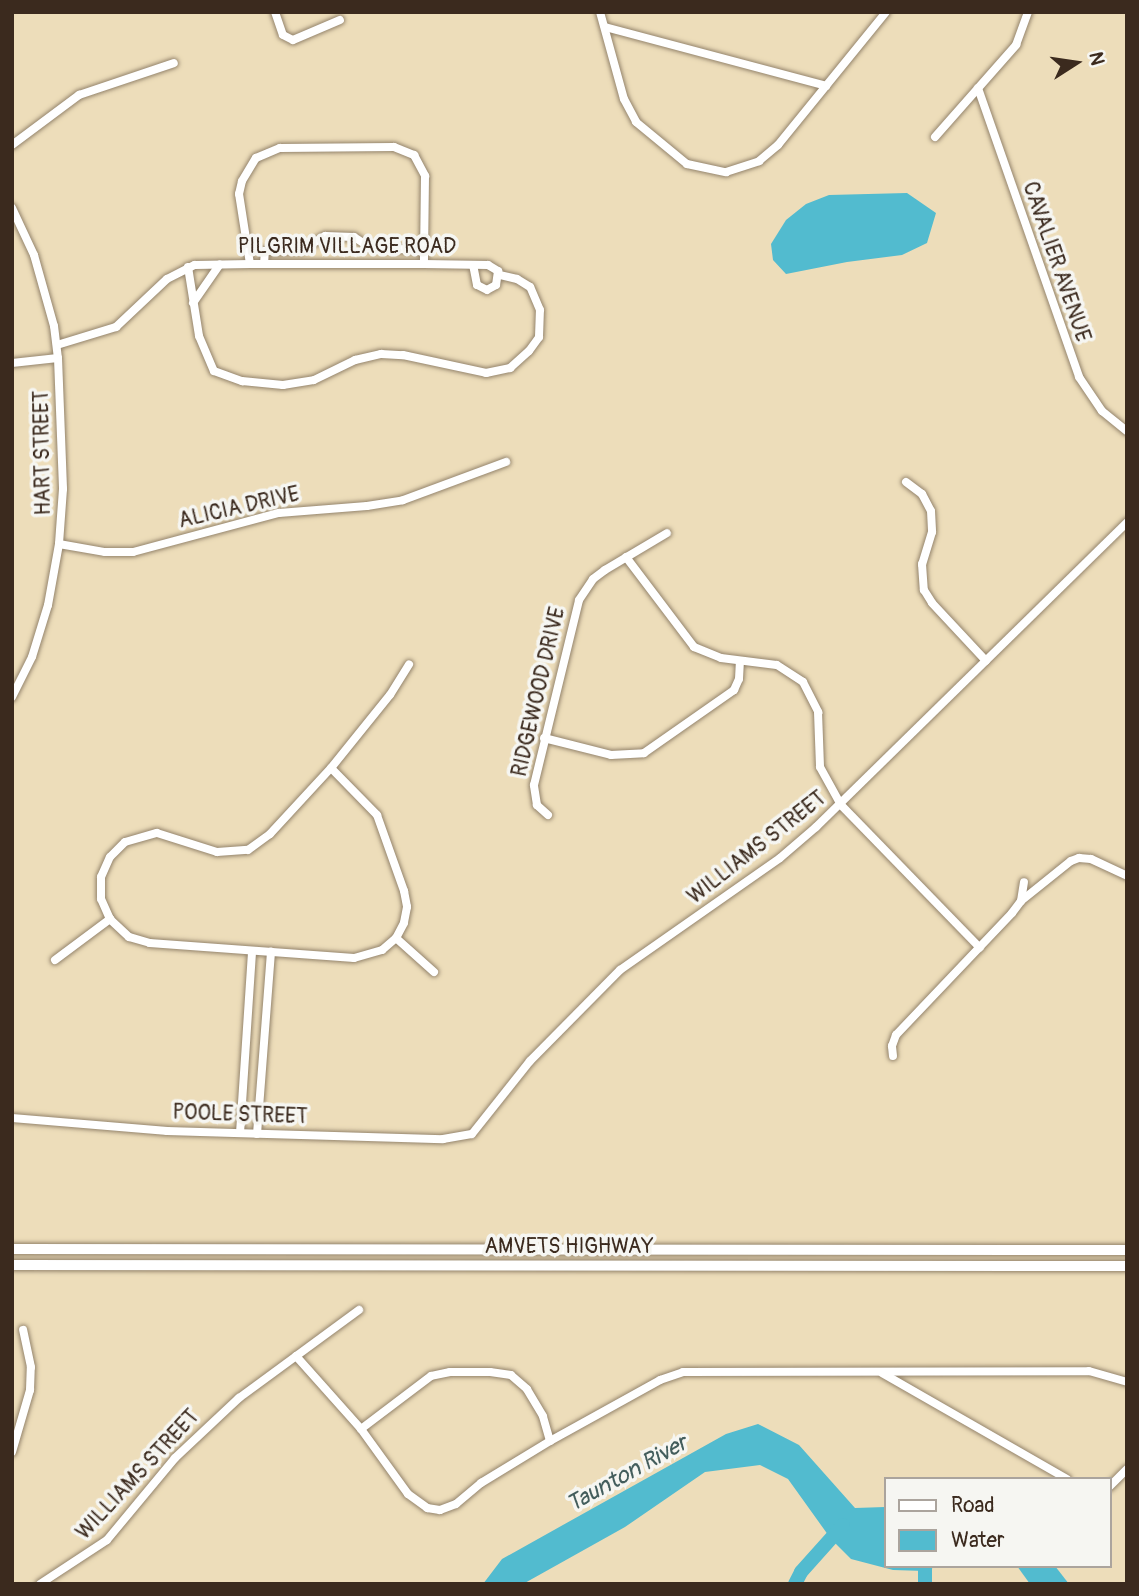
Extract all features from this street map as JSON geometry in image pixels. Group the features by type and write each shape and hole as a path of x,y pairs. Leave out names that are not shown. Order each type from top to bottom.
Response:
{"highway":[{"name":"AMVETS HIGHWAY","path":"12,1249 1127,1250"},
{"name":"AMVETS HIGHWAY","path":"12,1265 1127,1266"}],"street":[{"path":"275,12 283,35 293,40 340,20"},
{"path":"600,12 624,99 636,122 677,157 701,169 726,172 768,155 886,12"},
{"path":"935,137 1021,37 1028,12"},
{"path":"604,27 826,86"},
{"path":"12,145 79,94 174,63"},
{"name":"CAVALIER AVENUE","path":"978,88 1079,377 1102,411 1127,432"},
{"path":"250,264 240,187 256,158 280,148 394,147 408,150 419,161 425,176 424,264"},
{"name":"HART STREET","path":"12,208 34,255 57,345 63,489 60,544 44,622 12,697"},
{"path":"264,264 265,251 301,250 325,236 354,237 371,248 424,250"},
{"name":"PILGRIM VILLAGE ROAD","path":"57,345 116,327 167,279 188,267 220,264 492,266 499,275 517,279 530,287 538,302 541,319 539,337 510,369 494,373 388,354 361,358 301,384 234,380 220,375 209,365 192,303 188,267"},
{"name":"PILGRIM VILLAGE ROAD","path":"192,303 220,264"},
{"name":"PILGRIM VILLAGE ROAD","path":"473,265 475,282 484,290 494,288 499,275"},
{"path":"12,363 58,358"},
{"name":"ALICIA DRIVE","path":"60,544 105,552 133,552 279,513 367,506 403,500 506,462"},
{"path":"906,482 922,494 931,511 932,532 922,564 924,590 932,603 986,661"},
{"name":"WILLIAMS STREET","path":"467,1136 485,1122 530,1061 620,970 780,858 841,805 1127,522"},
{"name":"RIDGEWOOD DRIVE","path":"548,815 537,805 533,790 579,600 593,579 667,533"},
{"path":"626,557 694,647 721,658 777,665 797,676 808,689 818,712 820,766 841,805 980,948"},
{"path":"544,738 611,755 644,753 662,744 734,690 739,680 740,661"},
{"path":"331,768 372,809 383,826 406,902 404,923 396,938 382,950 360,957 144,942 125,934 110,919 101,899 101,877 110,857 125,842 146,834 162,834 217,852 248,850 270,834 331,768 390,695 409,664"},
{"path":"893,1056 892,1046 896,1035 1021,901 1071,861 1079,858 1091,859 1127,876"},
{"path":"1021,901 1024,882"},
{"path":"55,960 110,919"},
{"path":"396,938 434,972"},
{"path":"240,1133 252,951"},
{"path":"257,1134 271,952"},
{"name":"POOLE STREET","path":"12,1118 167,1131 443,1139 467,1136"},
{"name":"WILLIAMS STREET","path":"40,1584 107,1540 185,1449 239,1398 359,1310"},
{"path":"12,1452 30,1390 31,1367 23,1330"},
{"path":"296,1356 361,1429 408,1494 420,1505 435,1510 456,1504 481,1483 550,1441 660,1380 678,1373 1089,1371 1127,1382"},
{"path":"879,1371 1064,1477"},
{"path":"361,1429 437,1373 489,1372 511,1376 527,1389 543,1416 550,1441"},
{"path":"1111,1485 1127,1469"}],"water":[{"path":"907,193 936,213 927,243 902,255 786,274 773,260 771,244 786,220 806,204 829,195"},
{"path":"758,1424 799,1445 855,1508 884,1507 884,1568 851,1559 831,1539 788,1479 760,1465 705,1472 625,1527 523,1584 483,1584 502,1559 726,1434"},
{"path":"885,1568 933,1568 925,1571"},
{"path":"1018,1568 1057,1568 1069,1584 1030,1584"}],"waterway":[{"path":"795,1584 801,1572 843,1525"},
{"path":"925,1568 925,1584"}],"water label":[{"name":"Taunton River","path":"627,1474"}]}
